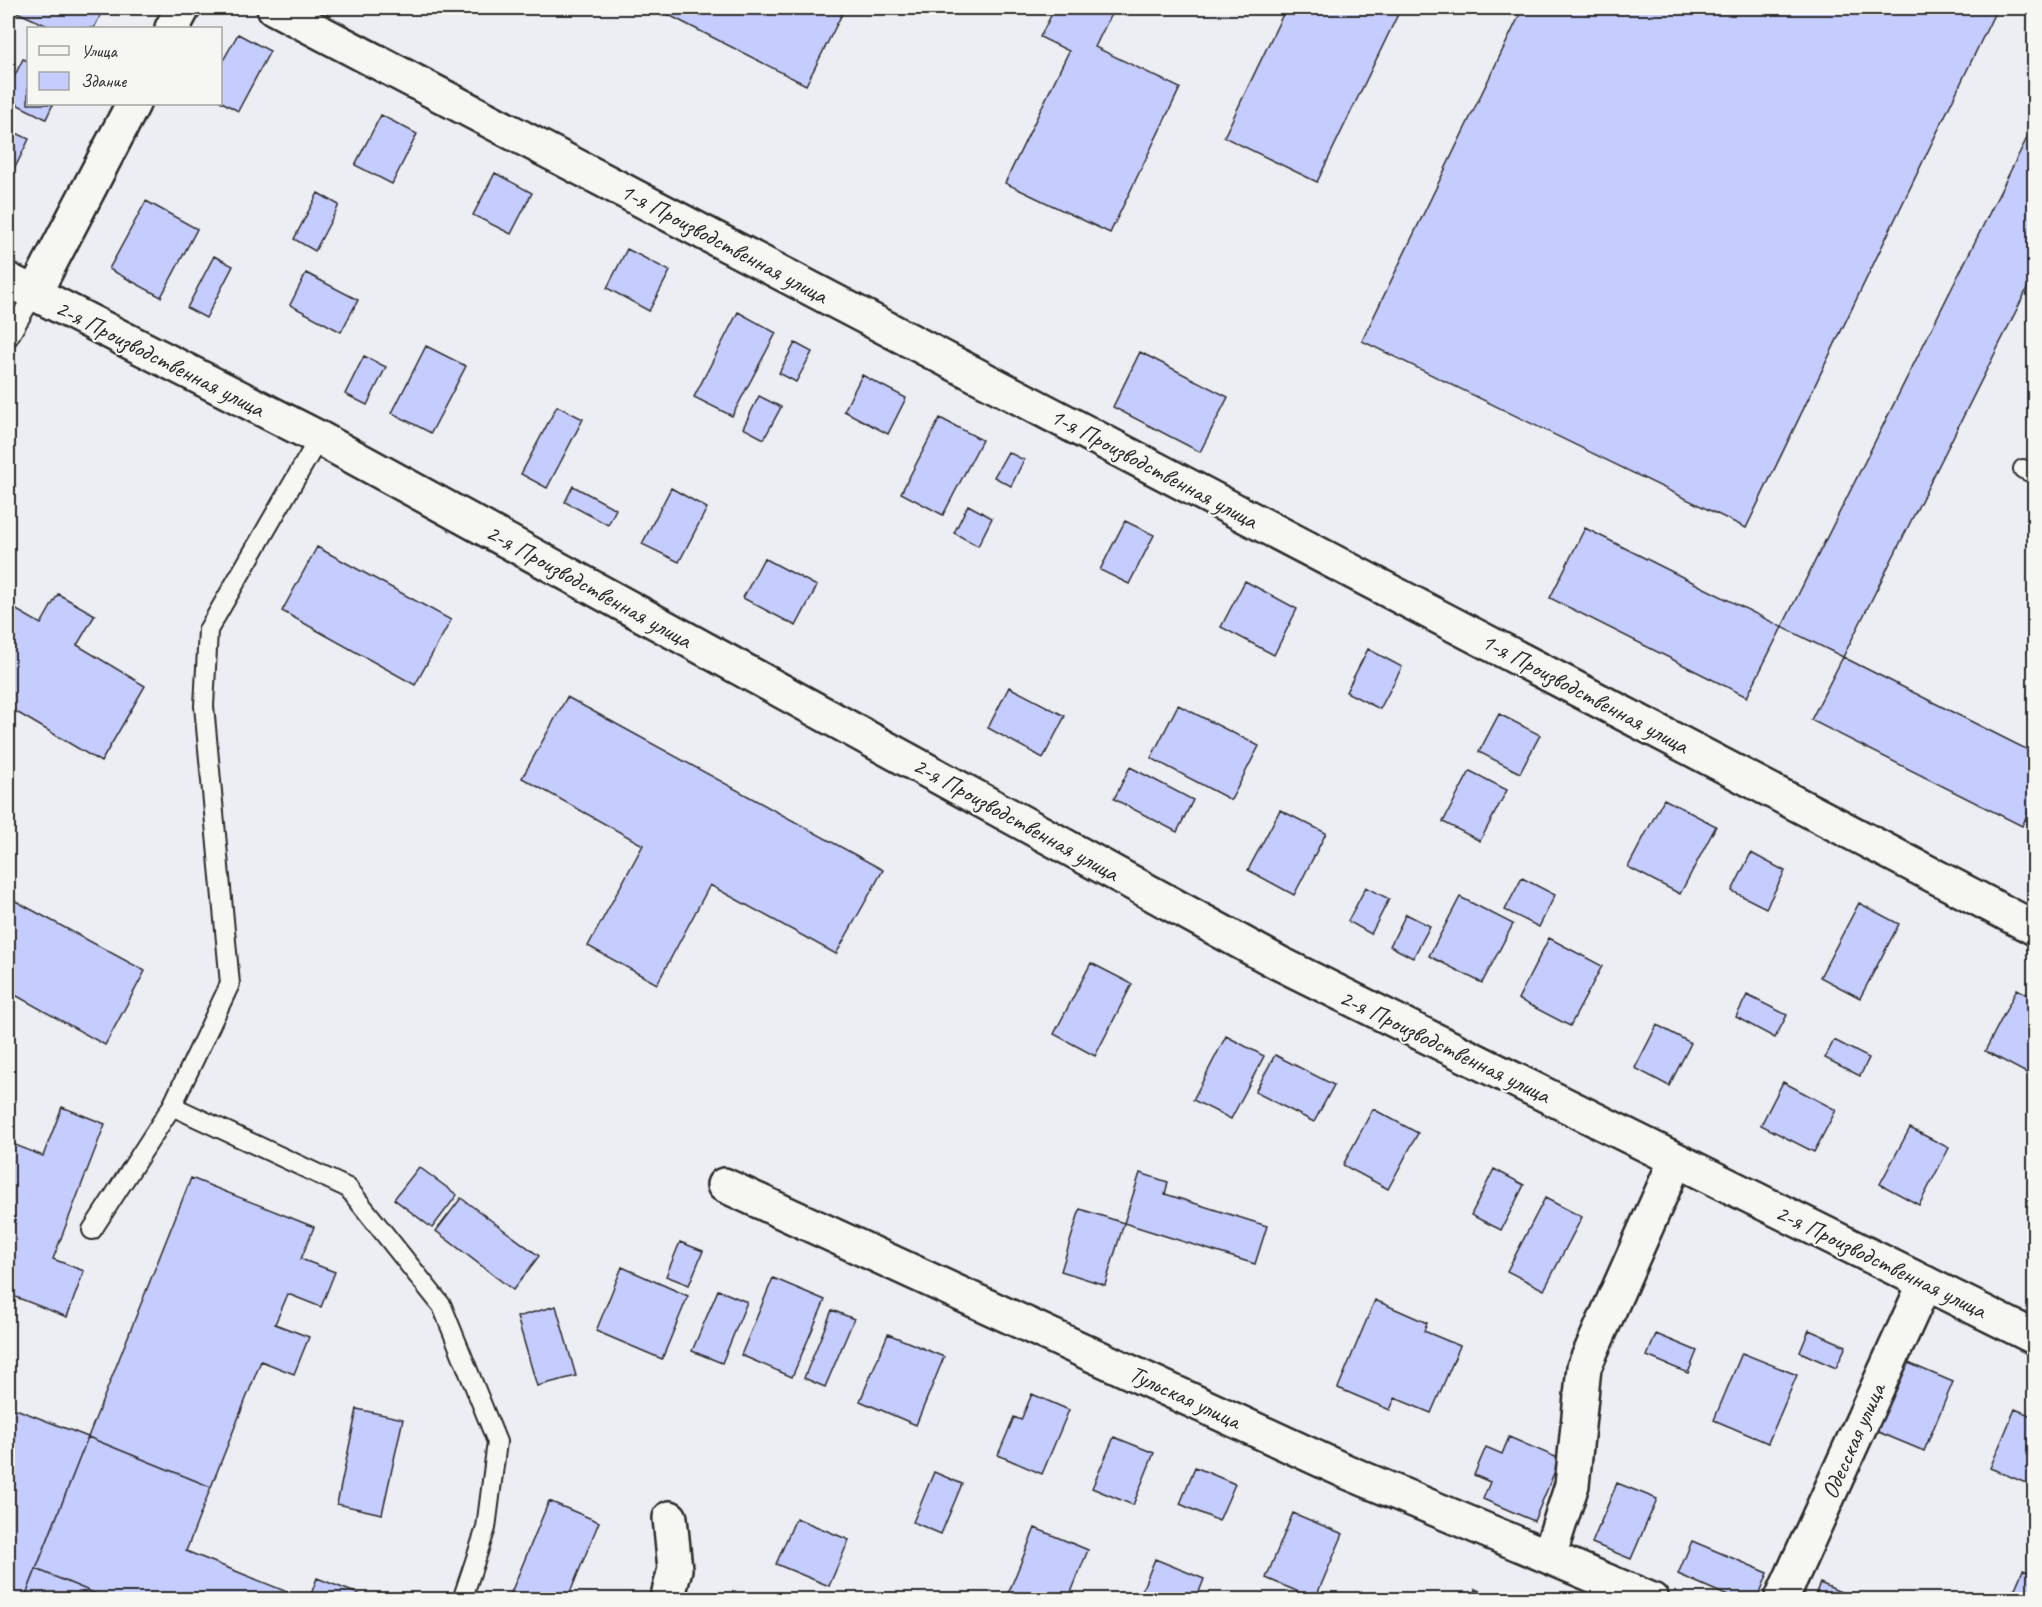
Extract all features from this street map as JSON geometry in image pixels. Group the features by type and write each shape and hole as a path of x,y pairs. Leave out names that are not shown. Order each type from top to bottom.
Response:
{"street":[{"path":"173,27 183,8"},
{"name":"1-я Производственная улица","path":"274,8 2034,928"},
{"path":"21,287 132,105"},
{"name":"2-я Производственная улица","path":"21,287 319,438 1279,963 2034,1337"},
{"path":"1549,1556 1572,1485 1584,1367 1676,1160"},
{"name":"Тульская улица","path":"724,1185 1345,1471 1652,1599"},
{"name":"Одесская улица","path":"1781,1599 1925,1283"},
{"path":"667,1599 675,1569 670,1518"}],"lane":[{"path":"8,338 21,287"},
{"path":"92,1230 172,1106 230,984 204,706 208,630 319,438"},
{"path":"172,1106 348,1188 442,1306 497,1442 486,1528 462,1599"}],"building":[{"path":"8,8 104,8 94,27 50,27"},
{"path":"655,8 830,8 842,14 806,85"},
{"path":"1055,8 1114,8 1095,47 1180,88 1110,233 1005,183 1069,51 1040,37"},
{"path":"1286,8 1401,8 1317,182 1224,137"},
{"path":"1523,8 1997,8 1746,528 1362,341"},
{"path":"238,34 270,51 238,111 222,102 222,62"},
{"path":"23,59 27,61 27,105 53,105 46,119 8,100 8,89"},
{"path":"381,115 417,134 392,184 355,165"},
{"path":"2034,124 2034,275 1843,657 1782,627"},
{"path":"8,129 29,139 8,182"},
{"path":"495,173 532,193 511,234 473,215"},
{"path":"318,193 339,205 315,251 294,239"},
{"path":"146,201 197,229 161,297 109,269"},
{"path":"627,249 670,271 649,311 607,288"},
{"path":"214,256 233,266 206,318 187,308"},
{"path":"306,273 358,300 341,332 290,305"},
{"path":"738,312 776,333 732,416 694,397"},
{"path":"795,343 812,352 796,382 779,373"},
{"path":"426,346 466,366 431,433 392,413"},
{"path":"1140,352 1228,397 1200,452 1113,407"},
{"path":"364,356 386,367 367,405 345,394"},
{"path":"862,375 906,398 888,434 844,411"},
{"path":"759,396 781,407 764,439 743,428"},
{"path":"557,406 583,419 547,488 521,474"},
{"path":"940,418 982,440 943,515 901,493"},
{"path":"1008,452 1024,460 1011,486 994,477"},
{"path":"573,486 616,509 608,525 565,502"},
{"path":"671,488 707,508 679,562 642,544"},
{"path":"968,505 992,518 978,546 954,533"},
{"path":"1125,521 1154,535 1129,584 1100,570"},
{"path":"1585,528 1782,627 1747,697 1550,598"},
{"path":"317,547 451,620 415,685 282,611"},
{"path":"764,558 817,586 796,626 743,598"},
{"path":"1245,581 1297,609 1274,655 1221,627"},
{"path":"58,594 95,615 77,645 145,686 101,762 8,707 8,605 41,624"},
{"path":"1368,649 1402,667 1380,709 1346,692"},
{"path":"1843,657 2034,753 2034,801 2022,826 1811,720"},
{"path":"1009,687 1065,716 1043,758 988,728"},
{"path":"567,697 883,870 836,954 710,885 657,984 588,946 643,845 522,778"},
{"path":"1178,705 1259,746 1231,800 1151,758"},
{"path":"1499,714 1540,735 1520,773 1479,752"},
{"path":"1130,767 1193,800 1177,832 1114,799"},
{"path":"1470,771 1507,790 1480,841 1443,822"},
{"path":"1664,799 1716,826 1680,894 1628,867"},
{"path":"2034,801 2034,825 2025,819"},
{"path":"1280,810 1326,833 1294,895 1248,870"},
{"path":"1751,853 1785,871 1766,908 1732,891"},
{"path":"1522,878 1555,895 1539,927 1505,910"},
{"path":"1366,887 1389,899 1371,934 1348,921"},
{"path":"8,897 145,971 105,1045 8,991"},
{"path":"1460,897 1513,924 1482,983 1429,956"},
{"path":"1859,903 1899,924 1860,998 1820,977"},
{"path":"1406,914 1430,926 1413,958 1390,946"},
{"path":"1549,938 1602,966 1570,1026 1518,999"},
{"path":"1091,963 1132,984 1095,1056 1054,1034"},
{"path":"2017,989 2034,998 2034,1077 1985,1051"},
{"path":"1747,995 1787,1015 1775,1038 1736,1017"},
{"path":"1657,1025 1691,1043 1669,1086 1635,1068"},
{"path":"1226,1036 1264,1056 1231,1119 1193,1100"},
{"path":"1834,1040 1869,1058 1860,1076 1825,1058"},
{"path":"1275,1055 1334,1085 1314,1122 1255,1092"},
{"path":"1783,1082 1836,1110 1814,1152 1761,1125"},
{"path":"62,1107 105,1124 53,1259 84,1271 67,1317 8,1294 8,1142 43,1156"},
{"path":"1373,1109 1418,1133 1388,1189 1343,1165"},
{"path":"1910,1128 1949,1148 1919,1205 1880,1184"},
{"path":"419,1167 457,1195 432,1228 394,1199"},
{"path":"1494,1169 1524,1185 1501,1230 1471,1215"},
{"path":"1140,1173 1168,1182 1165,1194 1267,1226 1255,1264 1124,1223"},
{"path":"191,1178 314,1227 301,1259 335,1272 321,1307 288,1294 275,1324 309,1337 294,1374 261,1361 211,1487 88,1437"},
{"path":"461,1198 539,1256 513,1290 436,1231"},
{"path":"1545,1198 1582,1217 1544,1290 1507,1271"},
{"path":"1080,1209 1124,1223 1105,1285 1061,1271"},
{"path":"680,1242 703,1251 689,1285 666,1276"},
{"path":"622,1267 688,1296 662,1359 596,1331"},
{"path":"773,1278 825,1300 792,1377 741,1355"},
{"path":"718,1290 747,1302 722,1363 692,1351"},
{"path":"1375,1300 1427,1323 1424,1331 1460,1346 1431,1413 1395,1398 1390,1410 1338,1388"},
{"path":"556,1306 576,1376 537,1386 517,1317"},
{"path":"832,1310 854,1319 825,1387 804,1378"},
{"path":"1809,1330 1846,1346 1836,1368 1800,1352"},
{"path":"888,1334 944,1357 916,1425 860,1401"},
{"path":"1656,1334 1697,1351 1688,1373 1647,1356"},
{"path":"1742,1353 1797,1375 1768,1443 1714,1420"},
{"path":"1906,1362 1953,1382 1924,1451 1876,1431"},
{"path":"1032,1394 1069,1410 1042,1474 998,1455 1014,1417 1021,1420"},
{"path":"8,1406 88,1437 24,1600 8,1600"},
{"path":"357,1409 403,1419 382,1514 337,1504"},
{"path":"2015,1409 2034,1417 2033,1486 1990,1468"},
{"path":"88,1437 211,1487 186,1551 307,1600 111,1600 36,1569"},
{"path":"1114,1437 1154,1453 1133,1505 1092,1488"},
{"path":"1509,1437 1560,1459 1534,1521 1483,1499 1490,1482 1474,1475 1486,1447 1502,1454"},
{"path":"1195,1467 1235,1484 1219,1521 1180,1504"},
{"path":"934,1472 962,1484 941,1534 913,1522"},
{"path":"1617,1483 1657,1499 1631,1559 1592,1543"},
{"path":"549,1501 599,1522 567,1600 521,1600 510,1595"},
{"path":"1293,1513 1343,1534 1315,1599 1266,1578"},
{"path":"796,1518 849,1540 829,1586 776,1564"},
{"path":"1035,1528 1088,1550 1068,1600 1021,1600 1008,1594"},
{"path":"1692,1541 1768,1573 1757,1600 1737,1600 1678,1574"},
{"path":"1155,1559 1204,1579 1196,1600 1138,1600"},
{"path":"36,1569 111,1600 24,1600"},
{"path":"2023,1570 2034,1574 2034,1600 2010,1600"},
{"path":"317,1578 371,1599 309,1600"},
{"path":"1820,1583 1859,1600 1813,1600"},
{"path":"1475,1589 1502,1600 1471,1600"}]}
